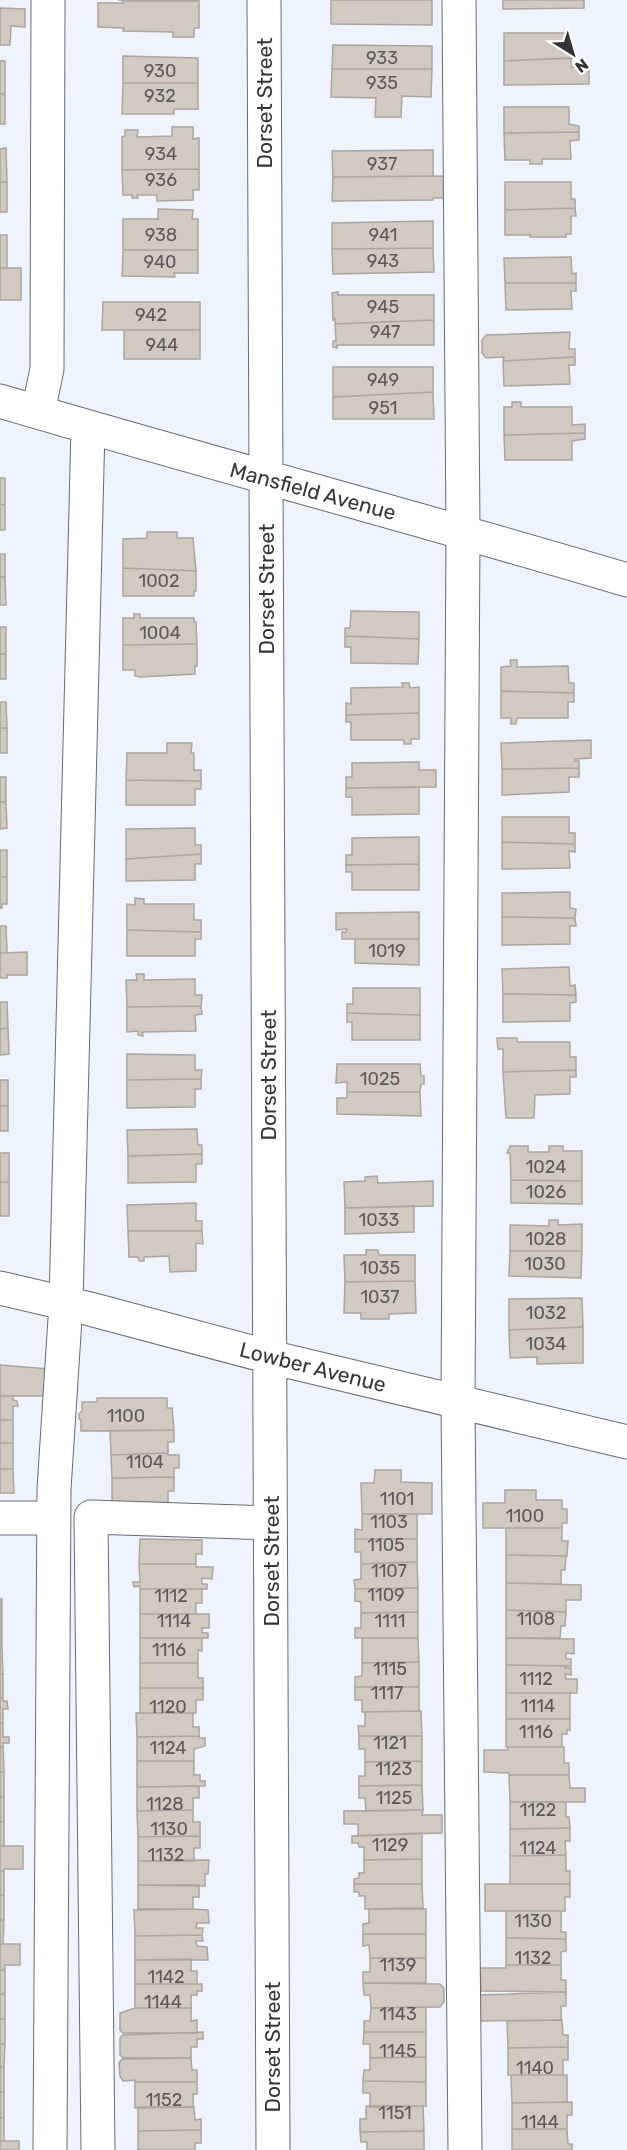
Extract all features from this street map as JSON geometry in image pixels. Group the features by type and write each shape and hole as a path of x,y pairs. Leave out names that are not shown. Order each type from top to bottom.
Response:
{"street":[{"path":"38,412 47,369 48,0"},
{"name":"Dorset Street","path":"264,0 273,2150"},
{"path":"459,0 463,532 458,1402 465,2150"},
{"name":"Mansfield Avenue","path":"0,401 88,428 627,580"},
{"path":"50,2150 53,1518 66,1303 88,428"},
{"name":"Lowber Avenue","path":"0,1288 66,1303 270,1357 627,1442"},
{"path":"98,2150 91,1517 270,1523"},
{"path":"0,1518 53,1518"}],"building":[{"path":"118,0 199,0 199,1"},
{"path":"331,0 432,0 432,25 331,24"},
{"path":"503,0 584,0 584,8 503,9"},
{"path":"123,1 199,1 199,28 194,28 194,37 173,37 173,32 123,31 124,28 98,27 98,3 123,3"},
{"path":"0,8 25,9 25,27 11,26 10,45 0,45"},
{"path":"504,33 570,33 570,49 575,49 575,58 504,61"},
{"path":"333,45 432,46 432,69 332,69"},
{"path":"123,56 198,58 198,83 123,83"},
{"path":"571,58 571,67 589,67 589,84 504,85 504,61"},
{"path":"0,61 5,61 5,94 0,94"},
{"path":"332,69 432,69 431,97 402,96 401,117 375,117 376,98 331,97"},
{"path":"123,83 198,83 198,109 174,109 174,114 122,114"},
{"path":"0,94 5,94 5,124 0,124"},
{"path":"504,107 569,107 569,124 579,126 579,132 504,133"},
{"path":"172,127 193,127 193,139 199,138 199,169 122,170 122,137 125,136 125,130 138,130 137,137 172,136"},
{"path":"579,132 579,140 570,141 571,159 542,159 542,164 530,164 530,160 505,160 504,133"},
{"path":"6,148 7,182 0,182 0,149"},
{"path":"433,150 433,176 333,177 332,151"},
{"path":"199,169 199,190 193,190 193,200 157,201 157,195 137,195 138,198 132,198 132,195 123,195 122,170"},
{"path":"450,176 450,198 332,201 333,177"},
{"path":"0,182 7,182 7,212 0,212"},
{"path":"505,182 571,182 571,199 575,199 575,208 505,210"},
{"path":"575,208 576,216 571,216 571,234 566,234 566,237 505,235 505,210"},
{"path":"158,209 193,210 192,219 198,219 198,250 123,250 123,219 158,219"},
{"path":"433,221 433,248 332,249 332,223"},
{"path":"0,235 7,235 7,268 0,268"},
{"path":"433,248 434,272 333,274 332,249"},
{"path":"123,250 198,250 198,273 174,273 175,277 122,276"},
{"path":"571,257 572,274 576,273 576,283 505,283 504,258"},
{"path":"0,268 21,268 21,300 0,300"},
{"path":"505,283 576,283 576,291 571,291 572,309 506,310"},
{"path":"338,292 338,295 434,295 434,320 335,324 332,293"},
{"path":"103,302 200,302 200,330 102,330"},
{"path":"434,320 434,345 337,345 337,348 333,347 333,341 336,341 335,324"},
{"path":"124,330 200,330 200,359 124,359"},
{"path":"570,332 569,349 575,349 575,357 503,361 504,357 486,358 482,353 482,340 486,335"},
{"path":"575,357 575,365 569,365 570,384 504,386 503,361"},
{"path":"333,367 433,367 433,392 333,397"},
{"path":"433,392 434,419 333,419 333,397"},
{"path":"512,402 521,402 521,407 572,407 572,425 585,424 585,433 504,435 504,407 512,407"},
{"path":"585,433 585,439 572,441 572,460 505,460 504,435"},
{"path":"0,478 5,478 5,505 0,504"},
{"path":"0,504 5,505 5,530 0,530"},
{"path":"147,532 177,532 177,538 193,538 196,571 123,568 123,539 147,538"},
{"path":"0,554 5,554 5,577 0,577"},
{"path":"123,568 196,571 196,591 194,591 194,596 123,596"},
{"path":"0,577 5,577 6,605 0,605"},
{"path":"351,611 419,612 419,639 345,636 345,628 350,628"},
{"path":"134,614 140,614 140,618 194,618 197,644 123,645 123,618 134,618"},
{"path":"0,627 6,627 6,654 0,654"},
{"path":"345,636 419,639 418,664 351,663 351,647 345,647"},
{"path":"197,644 195,674 140,677 135,676 135,670 123,670 123,645"},
{"path":"0,654 6,654 6,679 0,679"},
{"path":"510,660 517,660 517,667 568,666 569,683 574,683 574,693 501,691 501,667 511,666"},
{"path":"402,683 409,683 410,688 419,687 419,713 346,715 346,703 351,704 351,688 403,687"},
{"path":"501,691 574,693 574,702 568,702 568,718 517,718 516,724 511,724 511,718 501,718"},
{"path":"0,702 6,702 7,728 0,728"},
{"path":"419,713 419,739 411,739 411,744 404,744 404,740 351,740 351,722 346,722 346,715"},
{"path":"0,728 7,728 7,753 0,753"},
{"path":"591,740 591,758 575,759 579,761 579,768 502,769 501,743"},
{"path":"167,743 192,743 194,770 201,770 201,781 126,780 127,753 167,753"},
{"path":"419,762 419,770 436,770 436,787 346,788 346,777 352,777 352,763"},
{"path":"579,768 579,777 569,777 569,792 502,795 502,769"},
{"path":"0,777 6,777 6,802 0,802"},
{"path":"126,780 201,781 201,789 195,789 195,805 126,805"},
{"path":"419,787 419,814 352,815 352,797 346,797 346,788"},
{"path":"0,802 6,802 7,828 0,829"},
{"path":"502,817 569,817 569,833 575,833 575,844 502,842"},
{"path":"195,828 195,845 201,845 201,854 126,859 126,829"},
{"path":"419,837 419,864 346,865 346,855 352,855 352,838"},
{"path":"502,842 575,844 575,852 569,851 570,868 502,869"},
{"path":"0,850 7,850 7,877 0,877"},
{"path":"201,854 201,864 195,864 195,880 126,881 126,859"},
{"path":"419,864 419,890 352,890 352,872 346,872 346,865"},
{"path":"0,877 7,877 7,904 2,904 2,908 0,908"},
{"path":"570,892 570,908 576,909 575,918 502,917 502,893"},
{"path":"135,898 144,899 144,904 194,904 194,920 201,920 201,932 127,930 127,904 135,905"},
{"path":"419,912 419,939 342,939 342,932 346,932 347,929 336,930 336,913"},
{"path":"502,917 575,918 576,926 570,926 570,944 502,945"},
{"path":"0,926 6,926 7,953 0,953"},
{"path":"127,930 201,932 201,939 195,939 195,956 127,956"},
{"path":"355,939 419,939 419,965 355,963"},
{"path":"27,952 27,975 7,975 7,978 0,978 0,953"},
{"path":"569,967 570,986 575,985 576,995 503,994 502,969"},
{"path":"136,974 144,974 144,980 195,979 195,995 202,995 201,1006 127,1007 126,980 137,980"},
{"path":"353,988 420,988 420,1015 347,1013 347,1004 353,1004"},
{"path":"503,994 576,995 576,1002 570,1003 570,1021 503,1022"},
{"path":"0,1002 7,1002 8,1028 0,1029"},
{"path":"201,1006 202,1014 195,1015 196,1031 142,1032 143,1036 138,1035 138,1031 127,1032 127,1007"},
{"path":"347,1013 420,1015 420,1040 352,1040 352,1022 347,1022"},
{"path":"8,1028 9,1054 0,1055 0,1029"},
{"path":"497,1038 517,1038 517,1042 570,1042 570,1057 576,1057 576,1070 503,1072 503,1049 498,1049"},
{"path":"127,1054 195,1055 195,1070 202,1070 201,1079 127,1080"},
{"path":"337,1064 420,1064 424,1084 421,1084 420,1092 347,1092 347,1082 336,1083"},
{"path":"576,1070 576,1077 570,1077 570,1094 535,1095 534,1118 506,1118 503,1072"},
{"path":"201,1079 201,1089 195,1089 195,1107 127,1108 127,1080"},
{"path":"0,1080 8,1080 8,1106 0,1106"},
{"path":"347,1092 420,1092 421,1116 337,1114 337,1098 347,1098"},
{"path":"0,1106 8,1106 8,1131 0,1131"},
{"path":"197,1129 198,1145 202,1145 202,1154 128,1156 127,1130"},
{"path":"510,1146 528,1146 528,1152 549,1152 549,1146 563,1146 563,1151 582,1151 582,1181 511,1180 510,1153 507,1153"},
{"path":"0,1153 9,1153 9,1182 0,1182"},
{"path":"202,1154 202,1164 196,1164 196,1182 128,1183 128,1156"},
{"path":"377,1176 378,1183 433,1181 433,1206 345,1208 344,1182 365,1181 365,1177"},
{"path":"511,1180 582,1181 582,1204 511,1203"},
{"path":"0,1182 9,1182 9,1216 0,1216"},
{"path":"196,1203 196,1221 202,1221 202,1231 128,1231 127,1205"},
{"path":"414,1206 414,1232 345,1234 345,1208"},
{"path":"549,1220 558,1220 558,1225 582,1224 582,1251 510,1251 510,1225 549,1226"},
{"path":"128,1231 202,1231 203,1244 196,1243 196,1271 170,1272 169,1256 144,1257 144,1261 139,1261 138,1257 129,1257"},
{"path":"366,1250 378,1250 379,1255 415,1255 415,1281 345,1282 344,1255 366,1255"},
{"path":"510,1251 582,1251 581,1278 509,1276"},
{"path":"415,1281 416,1313 389,1314 389,1319 361,1319 361,1313 344,1313 345,1282"},
{"path":"582,1298 583,1327 509,1330 509,1299"},
{"path":"583,1327 583,1363 537,1364 537,1357 510,1358 509,1330"},
{"path":"0,1365 49,1369 48,1396 0,1396"},
{"path":"0,1396 13,1396 13,1400 17,1401 18,1406 13,1406 13,1420 0,1420"},
{"path":"97,1398 167,1398 167,1408 172,1408 174,1430 81,1431 79,1414 82,1411 82,1402 97,1402"},
{"path":"0,1420 13,1420 13,1443 0,1443"},
{"path":"174,1430 174,1442 168,1442 168,1453 111,1455 110,1431"},
{"path":"0,1443 13,1443 13,1469 0,1469"},
{"path":"168,1453 168,1455 179,1455 179,1468 174,1468 174,1477 112,1478 111,1455"},
{"path":"0,1469 13,1469 14,1493 0,1493"},
{"path":"375,1470 401,1470 401,1482 432,1483 432,1514 362,1514 361,1483 374,1483"},
{"path":"174,1477 174,1491 168,1491 168,1503 112,1505 112,1478"},
{"path":"505,1490 536,1490 536,1500 562,1500 562,1509 567,1509 567,1523 562,1523 562,1528 483,1528 483,1503 505,1503"},
{"path":"362,1514 417,1514 417,1539 355,1539 355,1529 362,1530"},
{"path":"506,1528 562,1528 562,1541 568,1541 567,1556 506,1555"},
{"path":"140,1539 202,1540 202,1554 196,1554 196,1564 139,1564"},
{"path":"355,1539 417,1539 417,1562 361,1564 361,1552 355,1552"},
{"path":"506,1555 566,1556 565,1570 561,1570 561,1584 506,1583"},
{"path":"417,1562 418,1588 355,1589 354,1580 361,1579 361,1564"},
{"path":"139,1564 196,1564 196,1567 213,1567 212,1579 202,1578 202,1584 207,1584 207,1589 140,1589 140,1586 134,1587 133,1582 140,1582"},
{"path":"506,1583 581,1585 581,1600 566,1600 566,1612 506,1610"},
{"path":"418,1588 418,1612 361,1613 361,1602 355,1601 355,1589"},
{"path":"140,1589 202,1589 202,1603 196,1603 196,1614 140,1614"},
{"path":"0,1599 2,1599 2,1624 0,1624"},
{"path":"506,1610 566,1612 565,1626 561,1626 560,1638 506,1638"},
{"path":"418,1612 418,1638 355,1638 355,1628 361,1628 361,1613"},
{"path":"140,1614 209,1614 209,1628 202,1628 202,1633 208,1633 208,1638 140,1638"},
{"path":"0,1624 2,1624 2,1649 0,1649"},
{"path":"140,1638 202,1638 202,1651 198,1650 198,1663 140,1663"},
{"path":"362,1638 418,1638 419,1662 362,1663"},
{"path":"506,1638 574,1639 574,1654 566,1653 566,1659 571,1659 571,1666 506,1665"},
{"path":"0,1649 2,1649 3,1674 0,1674"},
{"path":"419,1662 419,1687 355,1687 355,1677 362,1676 362,1663"},
{"path":"140,1663 198,1663 198,1678 203,1678 203,1688 140,1688"},
{"path":"506,1665 566,1666 565,1668 571,1668 571,1675 565,1674 566,1679 577,1679 577,1693 506,1693"},
{"path":"0,1674 3,1674 3,1698 0,1698"},
{"path":"355,1687 419,1687 419,1711 362,1712 362,1700 355,1700"},
{"path":"140,1688 203,1688 203,1700 196,1700 196,1713 140,1713"},
{"path":"506,1693 570,1693 570,1719 506,1719"},
{"path":"0,1698 7,1701 8,1709 3,1709 3,1723 0,1723"},
{"path":"421,1711 422,1736 359,1736 358,1726 365,1726 365,1712"},
{"path":"136,1713 193,1713 193,1727 199,1727 199,1736 137,1737"},
{"path":"506,1719 570,1719 570,1730 567,1730 567,1734 562,1734 562,1747 506,1747"},
{"path":"0,1723 3,1723 3,1737 9,1737 9,1743 3,1743 3,1747 0,1747"},
{"path":"199,1736 205,1738 205,1746 194,1749 194,1761 137,1761 137,1737"},
{"path":"359,1736 422,1736 422,1761 365,1762 365,1749 359,1749"},
{"path":"0,1747 3,1747 4,1772 0,1772"},
{"path":"508,1747 564,1747 564,1763 569,1763 569,1775 509,1775 509,1773 484,1772 484,1750 508,1750"},
{"path":"137,1761 194,1761 194,1775 200,1775 200,1781 205,1781 205,1786 137,1787"},
{"path":"422,1761 422,1785 359,1786 359,1776 365,1776 365,1762"},
{"path":"0,1772 4,1772 4,1797 0,1797"},
{"path":"509,1775 569,1775 570,1788 585,1788 585,1802 510,1802"},
{"path":"422,1785 423,1810 366,1811 365,1798 359,1798 359,1786"},
{"path":"199,1786 199,1798 193,1798 193,1810 137,1811 137,1787"},
{"path":"0,1797 4,1797 4,1822 0,1822"},
{"path":"510,1802 566,1802 566,1817 569,1817 570,1828 510,1829"},
{"path":"193,1810 193,1822 200,1822 200,1836 138,1837 137,1811"},
{"path":"423,1810 422,1815 442,1815 442,1833 358,1836 358,1824 344,1824 344,1811"},
{"path":"0,1822 4,1822 4,1846 0,1846"},
{"path":"570,1828 570,1841 565,1841 566,1855 510,1856 510,1829"},
{"path":"422,1833 422,1859 364,1860 364,1847 359,1847 358,1843 352,1843 352,1836"},
{"path":"200,1836 200,1848 194,1848 194,1861 138,1861 138,1837"},
{"path":"0,1846 23,1846 23,1869 0,1871"},
{"path":"566,1855 566,1871 570,1871 570,1884 510,1884 510,1856"},
{"path":"422,1859 422,1884 354,1884 354,1879 359,1878 359,1873 364,1873 364,1860"},
{"path":"209,1860 208,1874 205,1874 205,1886 138,1885 138,1861"},
{"path":"0,1871 4,1871 4,1895 0,1895"},
{"path":"354,1884 422,1884 423,1908 365,1909 365,1896 359,1896 359,1892 354,1892"},
{"path":"485,1884 570,1884 570,1897 565,1897 565,1911 485,1911"},
{"path":"138,1885 199,1885 199,1897 193,1897 193,1909 138,1909"},
{"path":"0,1895 4,1895 4,1920 0,1920"},
{"path":"369,1909 426,1909 426,1934 363,1934 363,1924 369,1923"},
{"path":"134,1910 208,1910 209,1923 197,1923 196,1928 203,1928 202,1935 135,1936"},
{"path":"506,1911 561,1911 561,1932 566,1932 566,1939 506,1938"},
{"path":"0,1920 4,1920 3,1944 0,1944"},
{"path":"363,1934 426,1934 426,1958 370,1958 369,1945 363,1946"},
{"path":"202,1935 203,1941 196,1941 197,1946 207,1947 208,1960 135,1960 135,1936"},
{"path":"506,1938 566,1939 566,1951 561,1952 561,1965 506,1965"},
{"path":"0,1944 20,1944 20,1965 5,1965 5,1970 0,1970"},
{"path":"370,1958 426,1958 426,1983 363,1983 363,1972 370,1972"},
{"path":"191,1959 191,1971 197,1971 197,1984 135,1984 135,1960"},
{"path":"506,1965 561,1965 561,1980 566,1980 566,1992 481,1991 480,1968 506,1968"},
{"path":"0,1970 5,1970 5,1994 0,1994"},
{"path":"363,1983 440,1984 444,1988 444,2002 440,2007 371,2008 370,1995 364,1995"},
{"path":"135,1984 202,1984 202,1991 197,1991 197,1995 191,1995 191,2008 135,2008"},
{"path":"566,1992 566,2006 561,2006 561,2020 479,2021 478,1995"},
{"path":"0,1994 5,1994 5,2019 0,2019"},
{"path":"426,2007 426,2032 364,2032 364,2021 370,2021 371,2008"},
{"path":"135,2008 191,2008 191,2021 197,2020 197,2033 123,2033 120,2030 120,2013"},
{"path":"0,2019 5,2019 5,2044 0,2044"},
{"path":"562,2020 563,2035 568,2035 568,2047 508,2048 507,2021"},
{"path":"203,2032 203,2039 197,2039 197,2047 191,2047 191,2058 124,2058 120,2055 120,2038 123,2035"},
{"path":"364,2032 426,2032 426,2057 370,2058 370,2044 363,2044"},
{"path":"0,2044 5,2044 4,2067 0,2067"},
{"path":"568,2047 568,2060 563,2060 563,2075 508,2075 508,2048"},
{"path":"426,2057 426,2082 363,2081 364,2070 370,2070 370,2058"},
{"path":"191,2058 192,2070 197,2070 197,2082 135,2082 135,2080 123,2081 120,2076 119,2063 122,2059"},
{"path":"0,2067 4,2067 4,2092 0,2092"},
{"path":"511,2075 567,2075 567,2102 512,2103"},
{"path":"363,2081 426,2082 426,2106 370,2107 370,2093 363,2093"},
{"path":"135,2082 197,2082 197,2094 193,2094 193,2107 135,2108"},
{"path":"0,2092 4,2092 4,2118 0,2118"},
{"path":"572,2102 572,2115 567,2115 567,2129 512,2129 512,2103"},
{"path":"366,2106 423,2106 424,2131 360,2132 360,2119 366,2119"},
{"path":"138,2107 194,2107 195,2120 201,2119 201,2130 138,2131"},
{"path":"0,2118 4,2118 4,2141 0,2141"},
{"path":"512,2129 567,2129 568,2144 572,2144 572,2150 512,2150"},
{"path":"201,2130 201,2143 195,2143 195,2150 138,2150 138,2131"},
{"path":"424,2131 424,2150 367,2150 367,2142 361,2142 360,2132"},
{"path":"0,2141 19,2141 19,2150 0,2150"}]}
